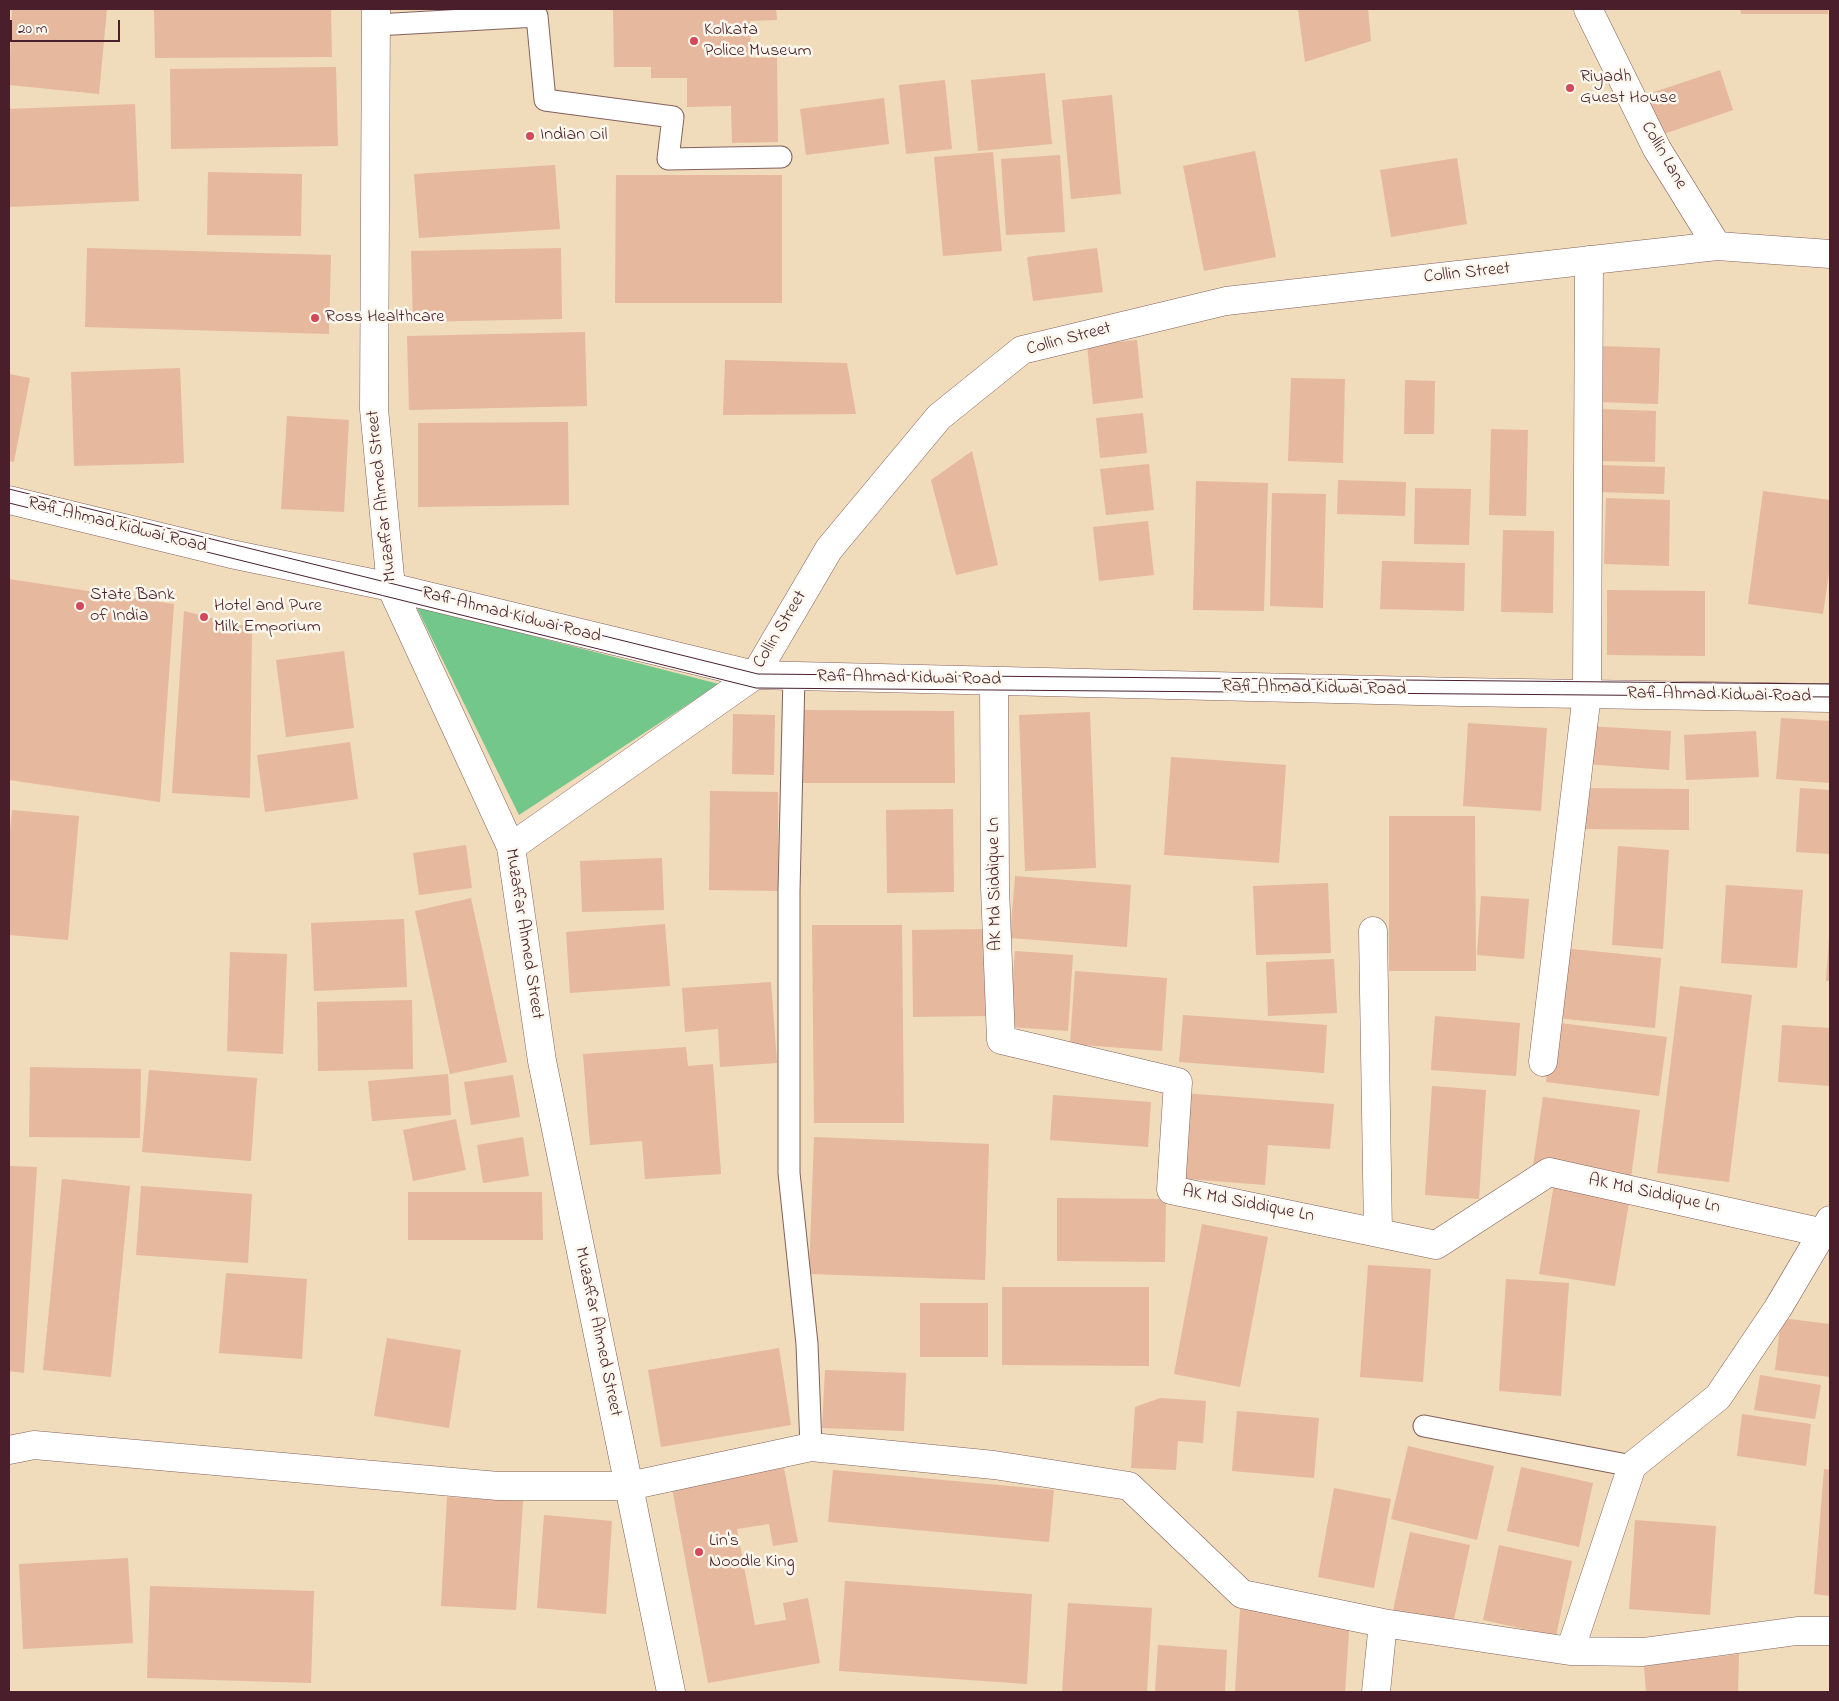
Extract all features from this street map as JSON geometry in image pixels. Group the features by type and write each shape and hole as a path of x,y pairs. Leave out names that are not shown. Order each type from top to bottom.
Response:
{"street":[{"name":"Collin Lane","path":"1588,9 1656,149 1717,246"},
{"name":"Muzaffar Ahmed Street","path":"376,17 374,409 391,587 512,847 542,1061 671,1692"},
{"name":"Collin Street","path":"512,847 755,675 829,549 939,417 1022,350 1226,302 1717,246 1830,254"},
{"path":"1543,1062 1587,694 1589,260"},
{"name":"Rafi Ahmad Kidwai Road","path":"9,500 231,554 391,587 755,675 1830,698"},
{"name":"AK Md Siddique Ln","path":"994,680 995,888 1001,1040 1178,1082 1171,1190 1436,1245 1549,1172 1827,1226"},
{"path":"1372,931 1378,1232"},
{"path":"1570,1651 1632,1466 1718,1397 1778,1308 1827,1226"},
{"path":"9,1450 34,1445 498,1486 629,1486 811,1448 994,1465 1129,1486 1242,1594 1383,1623 1570,1651 1643,1652 1797,1631 1830,1631"},
{"path":"1376,1692 1383,1623"}],"lane":[{"path":"376,17 537,12 545,100 673,118 668,160 781,157"},
{"path":"794,676 788,890 789,1173 807,1344 811,1448"},
{"path":"1424,1426 1632,1466"}],"green space":[{"path":"416,606 719,684 519,815"}],"building":[{"path":"12,9 107,9 99,94 9,85"},
{"path":"154,9 331,9 332,57 155,58"},
{"path":"613,9 776,9 777,20 750,21 751,58 777,57 778,142 732,143 731,106 687,107 687,78 651,78 651,67 614,67"},
{"path":"1298,9 1368,9 1371,41 1305,62"},
{"path":"1740,9 1828,9 1828,14 1741,14"},
{"path":"336,67 338,146 171,149 170,69"},
{"path":"1720,70 1733,110 1658,136 1645,95"},
{"path":"1045,73 1052,144 978,151 971,80"},
{"path":"945,80 952,149 906,154 899,85"},
{"path":"1112,95 1121,194 1071,199 1062,100"},
{"path":"884,98 889,144 806,155 800,109"},
{"path":"135,104 139,201 9,207 9,109"},
{"path":"1255,151 1276,257 1204,271 1183,166"},
{"path":"993,152 1002,251 943,256 934,157"},
{"path":"1060,155 1065,232 1006,235 1001,159"},
{"path":"1457,158 1467,224 1391,237 1380,170"},
{"path":"555,165 560,229 419,238 414,174"},
{"path":"208,172 302,174 301,236 207,235"},
{"path":"616,175 782,175 782,303 615,303"},
{"path":"87,248 331,255 329,334 85,327"},
{"path":"561,248 562,319 413,322 411,251"},
{"path":"1097,248 1103,292 1033,301 1027,257"},
{"path":"585,332 587,406 409,410 407,336"},
{"path":"1137,340 1143,398 1093,404 1087,345"},
{"path":"1598,346 1660,348 1658,404 1597,402"},
{"path":"725,360 847,363 856,414 723,415"},
{"path":"180,368 184,463 74,466 71,372"},
{"path":"9,374 30,378 14,462 9,461"},
{"path":"1291,378 1345,379 1343,463 1288,461"},
{"path":"1405,380 1435,381 1434,434 1404,434"},
{"path":"1599,409 1656,411 1655,462 1598,461"},
{"path":"1143,413 1147,453 1100,458 1096,418"},
{"path":"287,416 349,420 344,512 281,509"},
{"path":"568,422 569,505 418,507 418,423"},
{"path":"1491,429 1528,430 1526,516 1489,515"},
{"path":"972,451 998,565 956,575 931,480"},
{"path":"1149,464 1154,510 1106,515 1100,469"},
{"path":"1598,465 1665,467 1664,494 1597,492"},
{"path":"1338,480 1406,482 1405,516 1337,514"},
{"path":"1196,481 1268,483 1264,611 1193,610"},
{"path":"1415,488 1471,489 1469,545 1414,544"},
{"path":"1763,491 1830,500 1830,565 1823,614 1748,604"},
{"path":"1272,493 1326,494 1323,608 1270,606"},
{"path":"1606,498 1670,500 1669,566 1604,564"},
{"path":"1148,521 1154,575 1099,581 1093,527"},
{"path":"1503,530 1554,531 1553,613 1501,612"},
{"path":"1382,561 1465,563 1464,611 1380,609"},
{"path":"9,579 174,604 160,802 9,780"},
{"path":"1607,590 1705,591 1705,656 1607,655"},
{"path":"184,611 252,628 250,798 172,793"},
{"path":"344,651 354,728 286,737 276,660"},
{"path":"802,710 954,711 955,783 803,783"},
{"path":"1090,712 1096,868 1025,871 1019,715"},
{"path":"733,714 775,715 774,775 732,774"},
{"path":"1781,718 1830,721 1830,783 1776,779"},
{"path":"1468,723 1547,728 1541,811 1463,806"},
{"path":"1588,726 1671,731 1669,770 1585,764"},
{"path":"1756,731 1759,777 1686,780 1684,735"},
{"path":"350,742 358,799 265,812 257,755"},
{"path":"1171,757 1286,765 1279,863 1164,855"},
{"path":"1582,788 1689,789 1689,830 1582,829"},
{"path":"1800,788 1830,790 1830,854 1796,852"},
{"path":"710,791 778,792 778,891 709,890"},
{"path":"953,809 954,892 887,893 886,810"},
{"path":"12,810 79,816 68,940 9,935 9,845"},
{"path":"1389,816 1475,816 1476,971 1389,971"},
{"path":"466,845 472,888 419,895 413,853"},
{"path":"1618,846 1669,850 1663,949 1612,945"},
{"path":"662,858 664,910 582,912 580,861"},
{"path":"1015,876 1131,885 1127,947 1010,938"},
{"path":"1328,883 1331,953 1256,955 1253,886"},
{"path":"1726,885 1803,890 1797,968 1721,963"},
{"path":"1481,896 1529,899 1524,959 1477,955"},
{"path":"471,898 507,1062 450,1074 415,911"},
{"path":"404,919 407,987 314,991 311,923"},
{"path":"665,924 670,986 570,993 566,932"},
{"path":"812,925 902,925 904,1123 814,1123"},
{"path":"985,929 986,1016 913,1017 912,930"},
{"path":"1829,938 1830,981 1826,981"},
{"path":"1563,948 1661,958 1655,1028 1556,1018"},
{"path":"1015,951 1073,955 1068,1031 1009,1027"},
{"path":"230,952 287,954 283,1054 227,1051"},
{"path":"1334,959 1337,1013 1268,1016 1266,962"},
{"path":"1075,971 1167,978 1162,1051 1070,1044"},
{"path":"771,982 777,1063 720,1067 718,1029 685,1032 682,988"},
{"path":"1680,986 1752,995 1729,1182 1657,1173"},
{"path":"412,1000 413,1069 318,1071 317,1002"},
{"path":"1183,1015 1327,1025 1324,1073 1179,1062"},
{"path":"1435,1016 1520,1023 1516,1076 1431,1070"},
{"path":"1553,1022 1667,1037 1659,1096 1546,1082"},
{"path":"1782,1025 1830,1028 1830,1086 1778,1082"},
{"path":"686,1047 688,1066 713,1064 721,1174 645,1179 642,1141 590,1145 583,1054"},
{"path":"30,1067 141,1069 140,1138 29,1137"},
{"path":"149,1070 257,1078 251,1161 142,1152"},
{"path":"448,1074 451,1115 372,1121 368,1081"},
{"path":"513,1075 520,1117 471,1125 464,1082"},
{"path":"1432,1086 1486,1090 1479,1199 1425,1195"},
{"path":"1181,1093 1334,1104 1330,1149 1268,1145 1265,1185 1175,1178"},
{"path":"1053,1095 1151,1102 1148,1147 1050,1140"},
{"path":"1543,1097 1640,1110 1631,1178 1533,1166"},
{"path":"456,1119 466,1170 413,1181 403,1130"},
{"path":"523,1137 529,1176 483,1183 477,1145"},
{"path":"814,1137 989,1144 985,1280 809,1274"},
{"path":"9,1166 37,1167 24,1373 9,1371"},
{"path":"62,1179 130,1186 111,1377 43,1370"},
{"path":"1554,1184 1630,1197 1615,1286 1539,1274"},
{"path":"141,1186 252,1194 248,1263 136,1255"},
{"path":"408,1192 542,1192 543,1240 408,1240"},
{"path":"1057,1198 1166,1199 1165,1262 1057,1261"},
{"path":"1202,1224 1268,1237 1240,1387 1174,1374"},
{"path":"1368,1265 1431,1269 1423,1382 1360,1377"},
{"path":"226,1273 307,1279 302,1359 219,1353"},
{"path":"1506,1279 1569,1283 1561,1396 1499,1391"},
{"path":"1002,1287 1149,1287 1149,1366 1002,1365"},
{"path":"920,1303 988,1303 988,1357 920,1357"},
{"path":"1781,1318 1830,1324 1830,1377 1775,1370"},
{"path":"387,1338 461,1350 449,1428 374,1416"},
{"path":"779,1348 791,1425 661,1447 648,1370"},
{"path":"825,1370 906,1373 904,1431 822,1428"},
{"path":"1760,1375 1821,1385 1815,1419 1754,1410"},
{"path":"1160,1398 1206,1401 1203,1443 1178,1441 1176,1470 1131,1468 1135,1407"},
{"path":"1237,1411 1319,1418 1314,1478 1232,1471"},
{"path":"1742,1414 1811,1424 1806,1466 1737,1456"},
{"path":"1408,1446 1494,1466 1477,1540 1391,1519"},
{"path":"1521,1467 1593,1483 1579,1547 1507,1531"},
{"path":"784,1468 798,1542 773,1546 769,1524 737,1529 755,1625 786,1620 783,1603 808,1598 820,1663 708,1683 672,1488"},
{"path":"1824,1469 1830,1470 1830,1596 1814,1594"},
{"path":"833,1470 1054,1490 1049,1542 828,1522"},
{"path":"1334,1488 1391,1499 1374,1588 1318,1577"},
{"path":"447,1497 523,1501 516,1610 441,1606"},
{"path":"544,1515 612,1521 606,1614 537,1608"},
{"path":"1635,1520 1716,1526 1710,1615 1629,1609"},
{"path":"1410,1532 1470,1545 1452,1629 1392,1615"},
{"path":"1499,1545 1572,1561 1556,1636 1483,1620"},
{"path":"128,1558 133,1643 23,1649 19,1564"},
{"path":"845,1581 1032,1594 1027,1684 839,1671"},
{"path":"150,1586 314,1591 311,1683 147,1678"},
{"path":"1068,1603 1152,1608 1147,1692 1062,1692"},
{"path":"1240,1609 1350,1617 1345,1692 1235,1692"},
{"path":"1158,1645 1227,1650 1225,1692 1155,1692"},
{"path":"1739,1654 1738,1692 1646,1692 1644,1666"}],"tram line":[{"path":"9,489 758,674 1830,684"},
{"path":"9,503 756,688 1830,697"}],"place":[{"name":"Kolkata Police Museum","path":"694,41"},
{"name":"Riyadh Guest House","path":"1570,88"},
{"name":"Indian Oil","path":"530,136"},
{"name":"Ross Healthcare","path":"315,318"},
{"name":"State Bank of India","path":"80,606"},
{"name":"Hotel and Pure Milk Emporium","path":"204,617"},
{"name":"Lin's Noodle King","path":"699,1552"}]}
